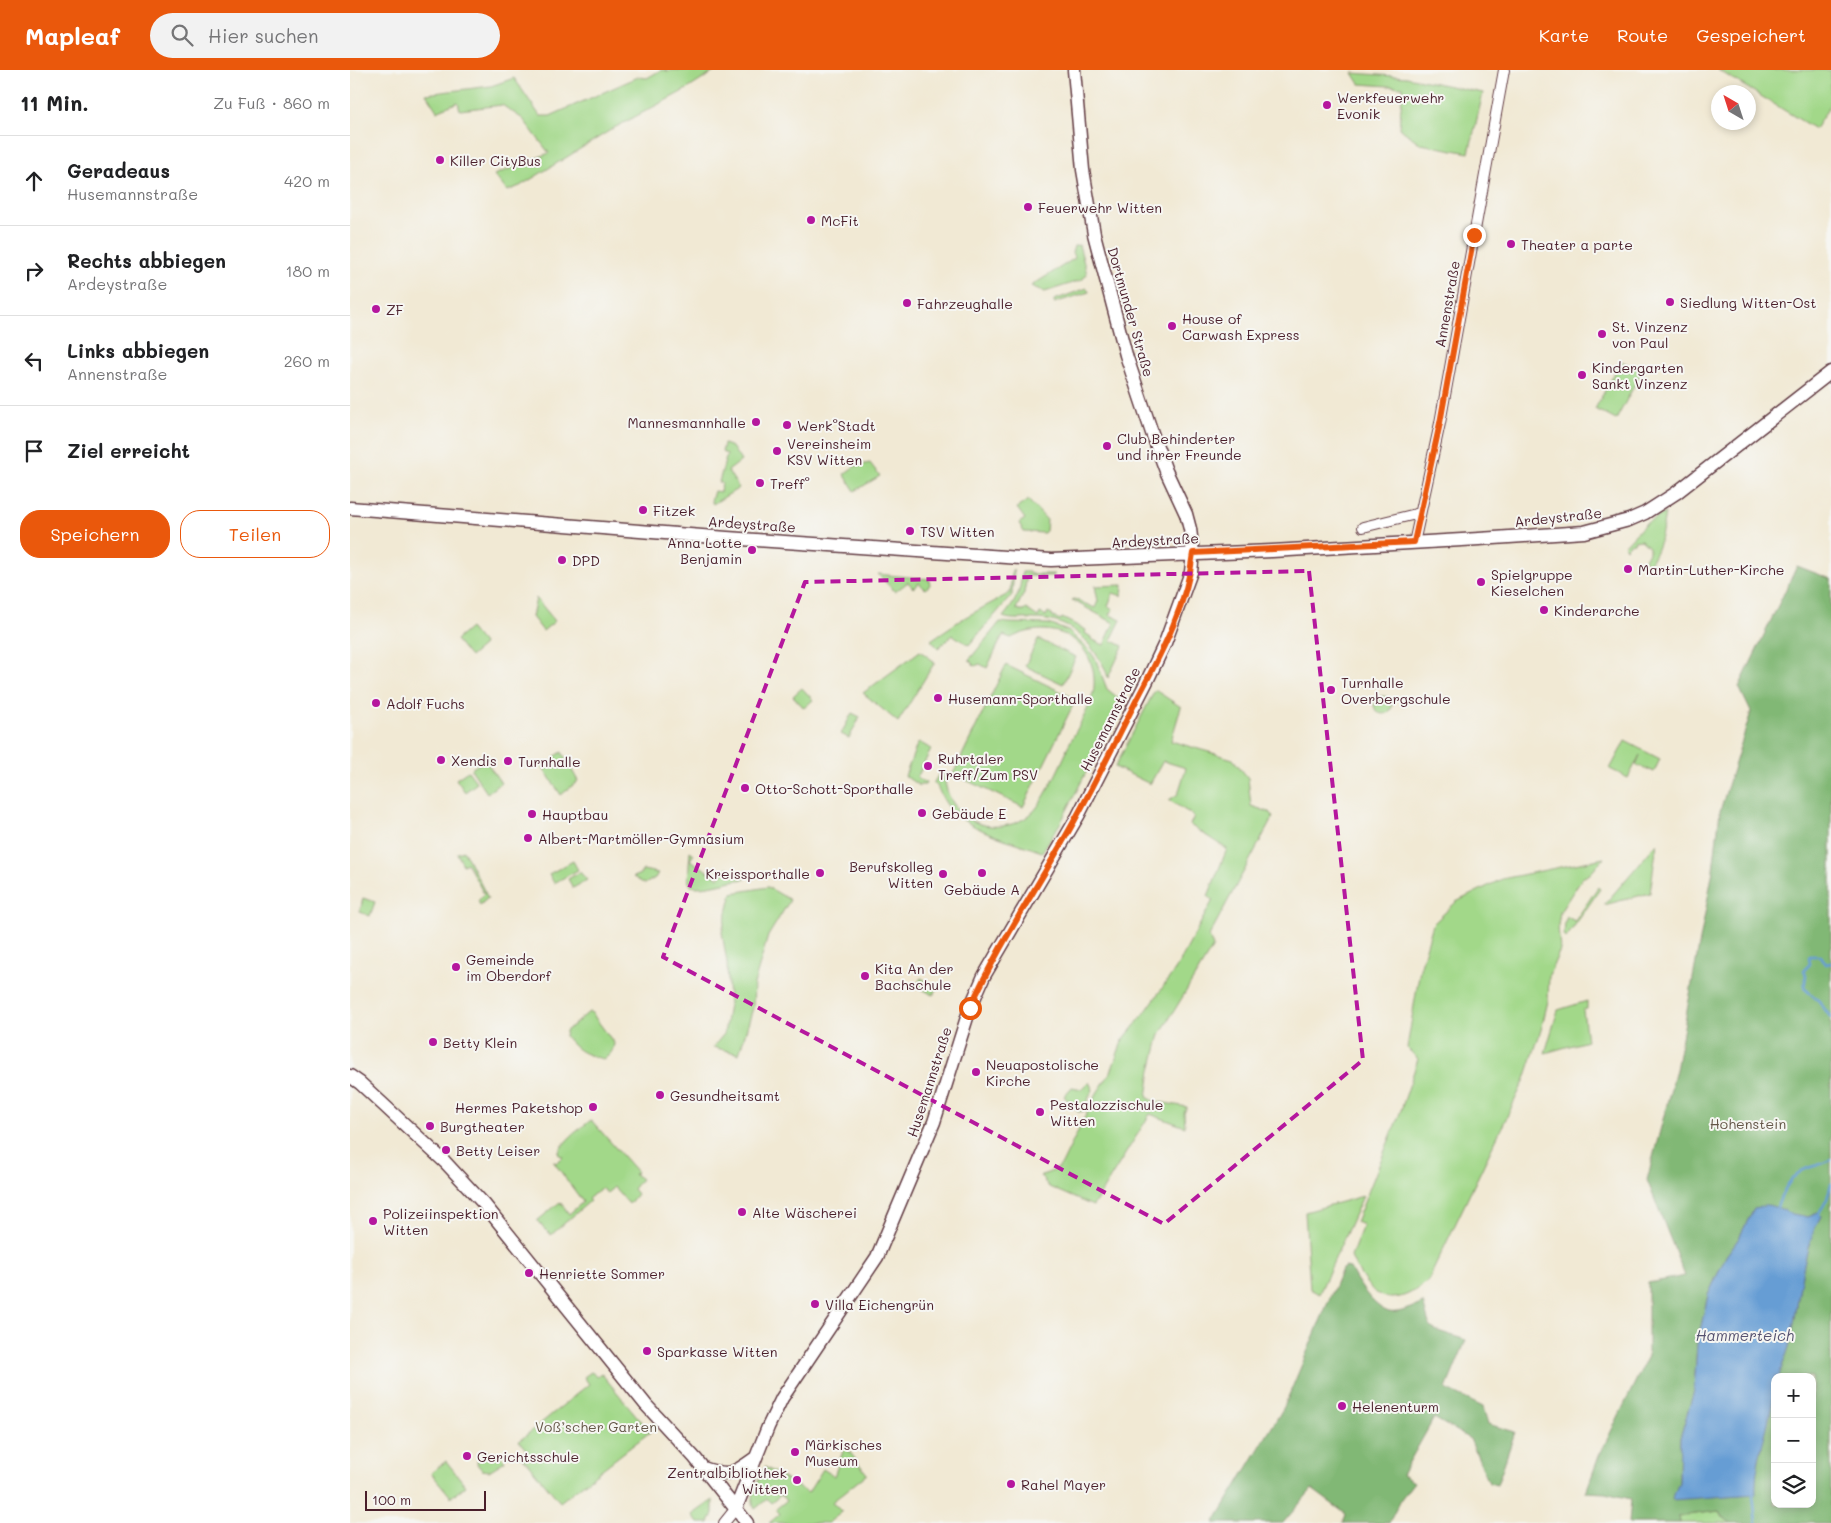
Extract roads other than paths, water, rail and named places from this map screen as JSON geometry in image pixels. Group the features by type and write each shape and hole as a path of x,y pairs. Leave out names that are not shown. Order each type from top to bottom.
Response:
{"main road":[{"name":"Dortmunder Straße","path":"1074,70 1083,170 1094,234 1126,355 1158,450 1186,514 1192,536 1193,553"},
{"name":"Ardeystraße","path":"350,508 727,538 1038,560 1584,532 1629,520 1645,513 1676,493 1831,372"},
{"name":"Husemannstraße","path":"736,1508 774,1414 785,1393 877,1257 934,1122 970,1008 980,984 1078,816 1147,681 1178,610 1191,572 1193,553"},
{"path":"350,1076 398,1118 460,1177 611,1362 748,1523"},
{"path":"703,1468 719,1473 731,1474 756,1458"}],"street":[{"name":"Annenstraße","path":"1414,542 1440,423 1504,70"},
{"path":"1363,526 1420,513"},
{"path":"724,1523 736,1508"}],"water":[{"name":"Hammerteich","path":"1768,1205 1785,1210 1788,1213 1808,1217 1818,1213 1821,1216 1808,1247 1789,1347 1780,1373 1771,1373 1771,1411 1758,1464 1756,1494 1672,1500 1679,1482 1680,1438 1694,1391 1697,1344 1708,1295 1726,1256 1739,1238 1754,1208"}],"waterway":[{"path":"1831,963 1826,964 1821,956 1809,956 1810,964 1804,970 1806,975 1804,988 1819,1001 1831,1018"},
{"path":"1777,1207 1785,1189 1797,1174 1831,1160"},
{"path":"1819,1214 1827,1199 1831,1184"},
{"path":"1753,1494 1756,1523"}],"place":[{"name":"Werkfeuerwehr Evonik","path":"1327,105"},
{"name":"Killer CityBus","path":"440,160"},
{"name":"Feuerwehr Witten","path":"1028,207"},
{"name":"McFit","path":"811,220"},
{"name":"Theater a parte","path":"1511,244"},
{"name":"Siedlung Witten-Ost","path":"1670,302"},
{"name":"Fahrzeughalle","path":"907,303"},
{"name":"ZF","path":"376,309"},
{"name":"House of Carwash Express","path":"1172,326"},
{"name":"St. Vinzenz von Paul","path":"1602,334"},
{"name":"Kindergarten Sankt Vinzenz","path":"1582,375"},
{"name":"Mannesmannhalle","path":"756,422"},
{"name":"Werk°Stadt","path":"787,425"},
{"name":"Club Behinderter und ihrer Freunde","path":"1107,446"},
{"name":"Vereinsheim KSV Witten","path":"777,451"},
{"name":"Treff°","path":"760,483"},
{"name":"Fitzek","path":"643,510"},
{"name":"TSV Witten","path":"910,531"},
{"name":"Anna Lotte Benjamin","path":"752,550"},
{"name":"DPD","path":"562,560"},
{"name":"Martin-Luther-Kirche","path":"1628,569"},
{"name":"Spielgruppe Kieselchen","path":"1481,582"},
{"name":"Kinderarche","path":"1544,610"},
{"name":"Turnhalle Overbergschule","path":"1331,690"},
{"name":"Husemann-Sporthalle","path":"938,698"},
{"name":"Adolf Fuchs","path":"376,703"},
{"name":"Xendis","path":"441,760"},
{"name":"Turnhalle","path":"508,761"},
{"name":"Ruhrtaler Treff/Zum PSV","path":"928,766"},
{"name":"Otto-Schott-Sporthalle","path":"745,788"},
{"name":"Gebäude E","path":"922,813"},
{"name":"Hauptbau","path":"532,814"},
{"name":"Albert-Martmöller-Gymnasium","path":"528,838"},
{"name":"Kreissporthalle","path":"820,873"},
{"name":"Gebäude A","path":"982,873"},
{"name":"Berufskolleg Witten","path":"943,874"},
{"name":"Gemeinde im Oberdorf","path":"456,967"},
{"name":"Kita An der Bachschule","path":"865,976"},
{"name":"Betty Klein","path":"433,1042"},
{"name":"Neuapostolische Kirche","path":"976,1072"},
{"name":"Gesundheitsamt","path":"660,1095"},
{"name":"Hermes Paketshop","path":"593,1107"},
{"name":"Pestalozzischule Witten","path":"1040,1112"},
{"name":"Burgtheater","path":"430,1126"},
{"name":"Betty Leiser","path":"446,1150"},
{"name":"Alte Wäscherei","path":"742,1212"},
{"name":"Polizeiinspektion Witten","path":"373,1221"},
{"name":"Henriette Sommer","path":"529,1273"},
{"name":"Villa Eichengrün","path":"815,1304"},
{"name":"Sparkasse Witten","path":"647,1351"},
{"name":"Helenenturm","path":"1342,1406"},
{"name":"Märkisches Museum","path":"795,1452"},
{"name":"Gerichtsschule","path":"467,1456"},
{"name":"Zentralbibliothek Witten","path":"797,1480"},
{"name":"Rahel Mayer","path":"1011,1484"}],"park label":[{"name":"Hohenstein","path":"1748,1123"},
{"name":"Voß’scher Garten","path":"596,1426"}]}
